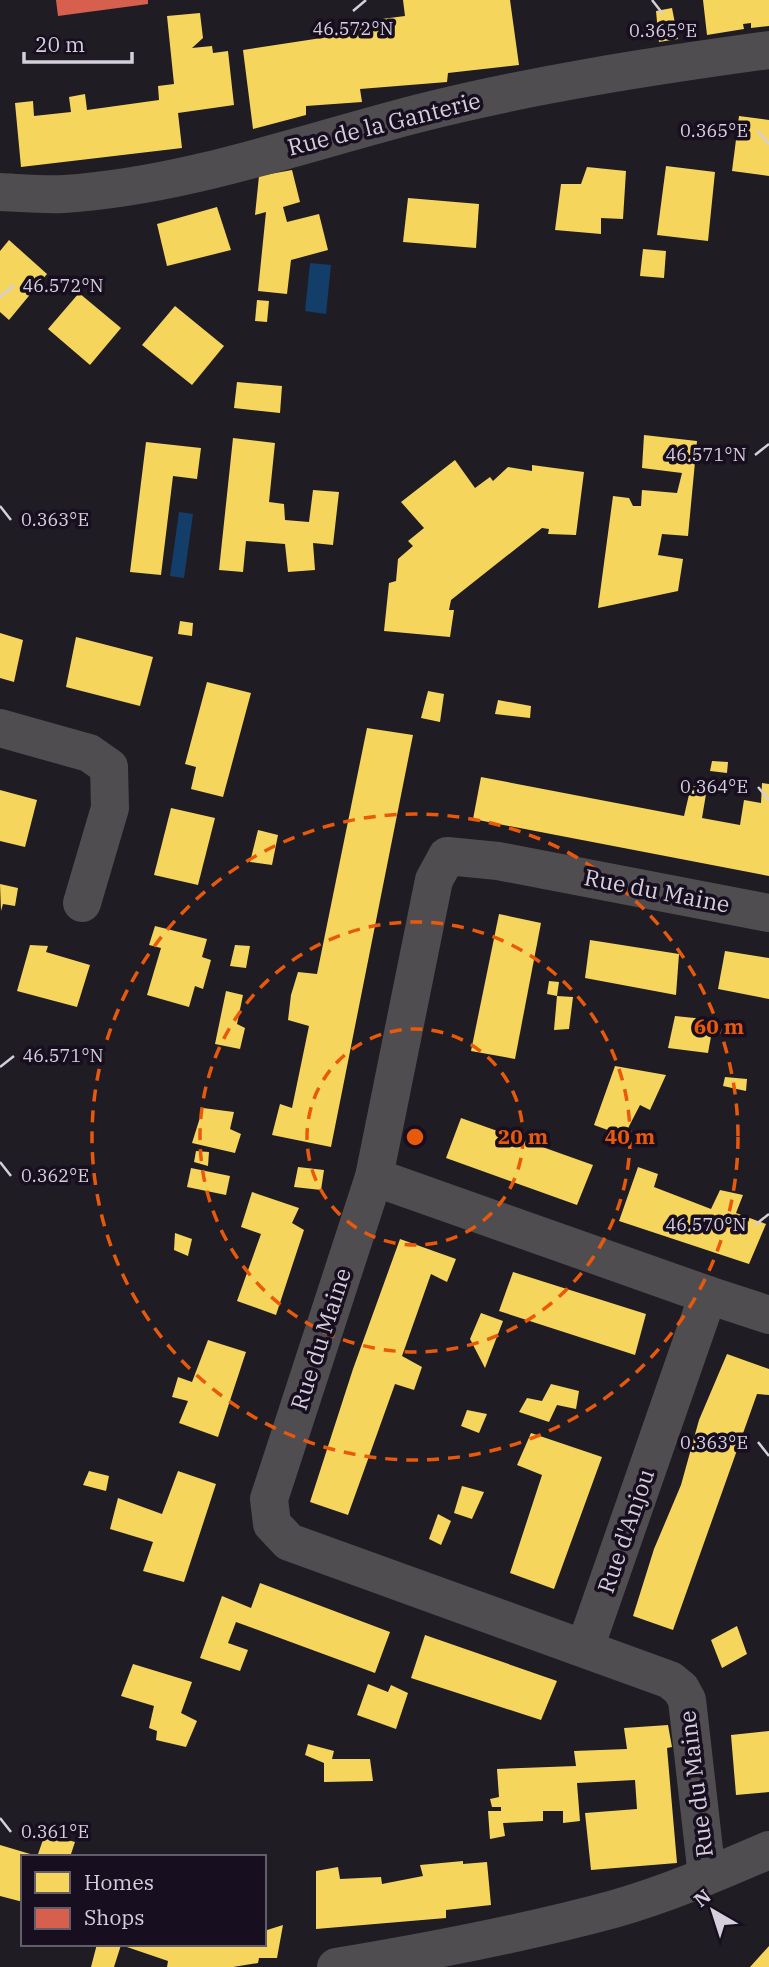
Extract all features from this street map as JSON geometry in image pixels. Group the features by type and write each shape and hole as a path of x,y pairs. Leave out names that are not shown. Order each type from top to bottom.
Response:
{"street":[{"name":"Rue de la Ganterie","path":"0,192 62,194 118,187 213,168 540,85 769,50"},
{"path":"0,729 89,753 108,767 110,808 82,903"},
{"name":"Rue du Maine","path":"707,1876 684,1694 670,1680 289,1542 272,1524 269,1499 374,1177 433,880 447,856 498,861 769,913"},
{"path":"374,1177 769,1315"},
{"name":"Rue d'Anjou","path":"585,1648 709,1295"},
{"path":"336,1967 401,1956 614,1909 707,1876 769,1850"}],"water":[{"path":"310,263 331,265 326,314 305,311"},
{"path":"179,512 193,514 184,578 170,576"}],"building: Homes":[{"path":"403,0 510,0 519,65 448,73 447,82 360,89 362,102 306,106 306,115 253,129 243,50 341,35 341,28 351,26 350,23 405,16"},
{"path":"703,0 769,0 769,26 751,28 751,23 743,24 744,29 707,35"},
{"path":"672,8 678,39 659,42 656,11"},
{"path":"200,13 203,38 192,48 212,46 213,53 228,51 234,105 178,113 182,148 21,167 15,103 33,101 34,116 71,112 69,97 85,94 87,110 159,100 158,86 174,84 167,16"},
{"path":"739,116 769,120 769,176 732,171"},
{"path":"666,166 715,172 708,241 657,235"},
{"path":"587,167 626,171 623,219 601,218 601,234 555,230 561,184 581,184"},
{"path":"292,170 300,202 283,207 287,222 319,214 328,250 291,260 287,294 258,291 266,212 255,215 259,176"},
{"path":"408,198 479,204 476,248 403,242"},
{"path":"217,207 231,250 167,266 157,224"},
{"path":"9,240 47,274 9,320 0,312 0,251"},
{"path":"643,249 666,251 664,278 640,276"},
{"path":"79,293 121,328 90,365 48,329"},
{"path":"257,300 269,301 267,322 255,321"},
{"path":"175,306 224,346 192,385 142,345"},
{"path":"237,382 282,386 280,413 234,408"},
{"path":"644,435 697,441 688,536 662,534 658,555 683,559 678,591 598,608 613,496 629,498 633,506 641,506 642,490 677,493 682,473 642,468"},
{"path":"233,438 275,443 269,502 284,504 285,520 309,522 313,490 339,492 333,545 313,543 315,570 288,572 285,544 246,541 243,572 219,570"},
{"path":"146,442 201,448 197,479 173,476 161,575 130,572"},
{"path":"455,460 475,488 490,477 493,481 508,467 532,471 532,465 584,472 576,535 548,534 549,529 542,528 451,600 449,610 454,610 450,637 384,631 389,583 396,581 398,559 413,546 408,541 424,528 401,502"},
{"path":"180,621 193,623 192,636 178,634"},
{"path":"0,633 23,640 14,682 0,678"},
{"path":"76,637 153,657 140,706 66,687"},
{"path":"207,682 251,693 223,797 191,789 196,767 185,764"},
{"path":"428,691 444,694 440,722 421,718"},
{"path":"498,700 531,706 530,718 495,714"},
{"path":"367,728 413,735 331,1147 272,1135 280,1104 292,1108 309,1026 288,1020 291,995 298,972 317,974"},
{"path":"712,761 728,762 727,773 710,771"},
{"path":"481,777 684,816 691,786 707,788 702,818 740,825 744,800 761,803 762,783 769,784 769,876 473,819"},
{"path":"0,790 37,800 25,847 0,841"},
{"path":"171,808 215,818 198,885 154,875"},
{"path":"258,830 278,835 272,865 250,862"},
{"path":"0,884 18,888 15,906 3,904 1,911"},
{"path":"499,914 541,923 515,1059 471,1051"},
{"path":"155,926 207,939 202,957 211,960 203,989 195,986 189,1007 147,995 161,948 149,945"},
{"path":"590,940 679,954 676,995 585,978"},
{"path":"30,945 48,946 46,952 90,965 77,1007 17,991"},
{"path":"235,945 250,946 246,968 230,966"},
{"path":"725,951 769,958 769,999 718,989"},
{"path":"549,981 559,982 557,996 547,994"},
{"path":"226,991 243,995 237,1024 245,1028 240,1049 215,1044"},
{"path":"557,996 573,997 569,1029 554,1030"},
{"path":"675,1016 714,1020 708,1053 668,1048"},
{"path":"615,1066 666,1075 650,1110 640,1105 624,1136 594,1125"},
{"path":"725,1077 747,1079 746,1091 723,1086"},
{"path":"203,1108 234,1112 230,1129 241,1134 235,1153 192,1143"},
{"path":"461,1118 593,1165 577,1205 446,1158"},
{"path":"196,1151 209,1152 208,1166 194,1162"},
{"path":"298,1167 324,1170 321,1190 294,1187"},
{"path":"638,1167 658,1174 654,1187 711,1209 720,1190 743,1195 736,1213 766,1224 749,1264 619,1221"},
{"path":"191,1168 230,1176 226,1195 187,1187"},
{"path":"252,1192 299,1208 292,1223 304,1230 276,1315 237,1301 261,1234 241,1227"},
{"path":"175,1233 192,1239 188,1256 174,1250"},
{"path":"400,1239 456,1259 447,1282 431,1274 402,1356 422,1367 414,1390 395,1384 348,1515 310,1502 353,1369"},
{"path":"513,1272 646,1314 635,1355 499,1311"},
{"path":"481,1313 503,1321 485,1368 470,1339"},
{"path":"208,1340 246,1352 218,1437 179,1423 188,1401 172,1397 178,1377 192,1382"},
{"path":"727,1354 769,1369 769,1395 757,1394 673,1630 633,1616 654,1549 681,1485 699,1420"},
{"path":"551,1384 579,1391 576,1409 557,1405 549,1422 519,1412 527,1398 542,1401"},
{"path":"467,1410 487,1414 479,1433 461,1426"},
{"path":"531,1433 602,1457 554,1589 510,1573 542,1475 517,1465"},
{"path":"89,1471 109,1476 106,1491 83,1485"},
{"path":"178,1471 216,1484 184,1582 143,1571 153,1542 110,1529 118,1498 162,1514"},
{"path":"462,1486 484,1492 472,1519 454,1513"},
{"path":"438,1514 451,1521 441,1545 429,1539"},
{"path":"260,1583 390,1632 375,1673 236,1622 228,1643 248,1650 240,1671 200,1658 222,1596 251,1608"},
{"path":"737,1626 747,1654 722,1668 711,1640"},
{"path":"425,1635 557,1681 541,1720 411,1678"},
{"path":"133,1664 192,1682 181,1713 197,1721 186,1747 156,1740 157,1731 149,1728 154,1706 121,1696"},
{"path":"368,1684 388,1692 391,1685 408,1693 396,1729 357,1715"},
{"path":"668,1725 672,1747 667,1748 677,1863 591,1870 585,1813 637,1809 635,1780 577,1783 580,1821 563,1823 563,1811 543,1811 543,1821 503,1823 505,1836 490,1839 488,1811 501,1811 501,1807 492,1807 490,1799 499,1797 497,1769 576,1766 574,1751 627,1749 624,1728"},
{"path":"769,1731 769,1792 736,1795 731,1735"},
{"path":"308,1744 334,1751 332,1759 370,1759 373,1781 324,1782 324,1763 305,1755"},
{"path":"45,1834 75,1842 71,1855 38,1855"},
{"path":"0,1845 34,1855 21,1855 21,1901 0,1896"},
{"path":"463,1861 463,1864 487,1862 491,1905 446,1910 446,1918 316,1929 316,1871 338,1867 340,1879 381,1877 382,1884 423,1876 420,1865"},
{"path":"283,1925 277,1958 259,1958 258,1963 233,1967 167,1967 168,1961 124,1946 266,1946 266,1930"},
{"path":"96,1946 121,1946 114,1967 91,1967"},
{"path":"769,1946 769,1967 750,1967"}],"building: Shops":[{"path":"56,0 148,0 148,4 58,16"}]}
